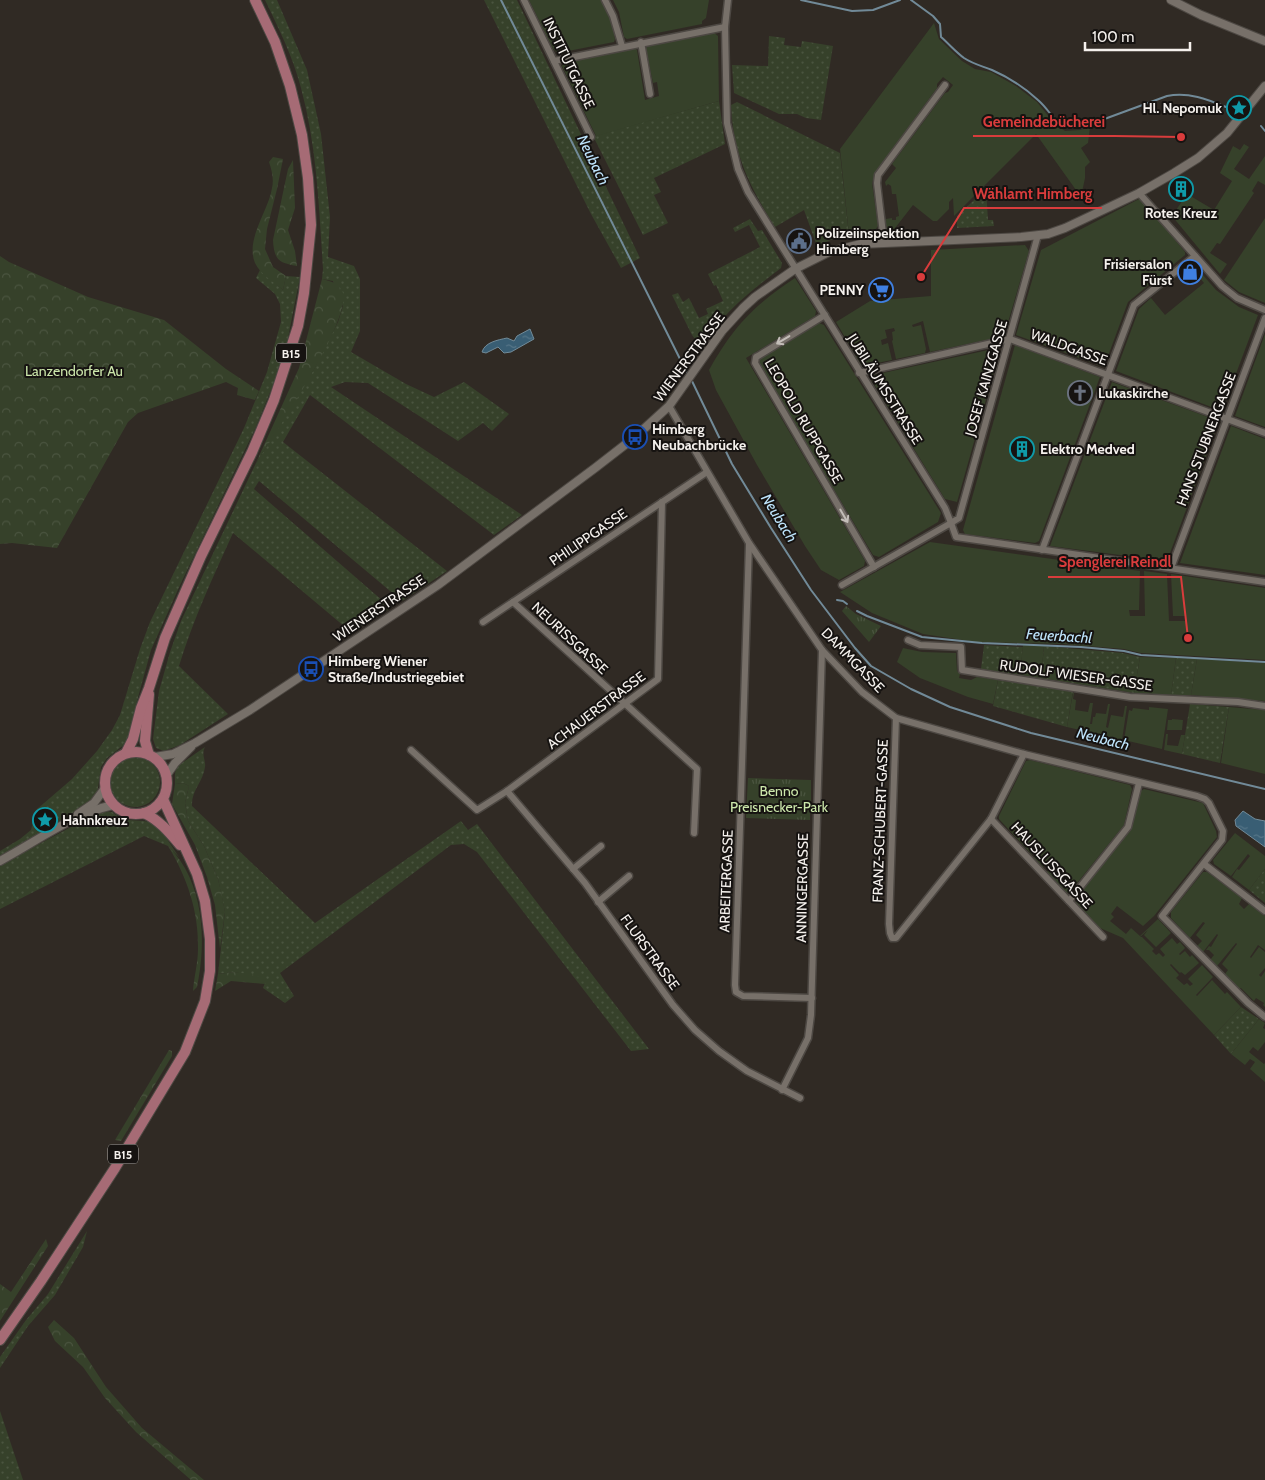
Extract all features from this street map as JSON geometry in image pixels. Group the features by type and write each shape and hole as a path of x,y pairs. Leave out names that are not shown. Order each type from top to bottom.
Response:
{"main road":[{"name":"B15","path":"105,788 105,775 111,764 126,753 133,739 141,708 165,638 201,556 252,452 274,400 291,350 304,293 310,225 308,178 302,135 290,86 275,42 255,0"},
{"name":"B15","path":"149,688 145,741 152,756 163,768 166,776"},
{"path":"126,753 134,752 152,756"},
{"path":"144,813 151,810 163,799 167,784 166,776"},
{"path":"105,788 109,800 114,805"},
{"name":"B15","path":"0,1340 115,1168 185,1052 205,1001 210,971 210,939 205,901 197,874 163,799"},
{"name":"B15","path":"114,805 124,812 144,813 152,817 166,829 187,853"}],"street":[{"name":"INSTITUTGASSE","path":"524,0 591,138"},
{"path":"606,0 622,46"},
{"name":"JUBILÄUMSSTRASSE","path":"728,0 725,27 727,123 732,148 748,192 859,373 945,508 956,538 1042,550"},
{"path":"1171,0 1201,16 1265,42"},
{"path":"554,61 640,42 725,27"},
{"path":"640,42 650,94"},
{"path":"884,242 877,183 878,175 944,85"},
{"name":"WIENERSTRASSE","path":"152,756 173,754 195,744 250,710 438,585 595,468 635,437 669,406 681,392 722,331 743,308 795,268 828,252 861,244 1038,235 1065,228 1139,193 1198,158 1222,138 1265,86"},
{"path":"1139,193 1217,281 1231,294 1265,310"},
{"name":"JOSEF KAINZGASSE","path":"951,523 959,518 1038,235"},
{"path":"1195,256 1134,306 1042,550 1265,582"},
{"name":"LEOPOLD RUPPGASSE","path":"825,315 758,356 755,363 874,567"},
{"name":"HANS STUBNERGASSE","path":"1170,568 1265,318"},
{"name":"WALDGASSE","path":"859,373 1010,339 1265,433"},
{"name":"DAMMGASSE","path":"669,406 749,543 822,650 862,692 896,718 1024,754 1202,798 1208,802 1223,833 1221,843 1204,864"},
{"name":"PHILIPPGASSE","path":"482,622 707,472"},
{"name":"ACHAUERSTRASSE","path":"411,750 477,810 507,791 658,679 662,502"},
{"path":"842,585 951,523"},
{"name":"ARBEITERGASSE","path":"749,543 734,985 736,992 743,996 812,998"},
{"name":"NEURISSGASSE","path":"513,602 696,770 694,833"},
{"name":"RUDOLF WIESER-GASSE","path":"908,640 920,646 961,647 962,670 1130,697 1238,702 1265,706"},
{"name":"ANNINGERGASSE","path":"782,1090 808,1038 812,998 822,650"},
{"name":"FRANZ-SCHUBERT-GASSE","path":"896,718 889,924 892,938 896,938 991,819"},
{"name":"WIENERSTRASSE","path":"166,776 175,763 195,744"},
{"name":"HAUSLUSSGASSE","path":"1024,754 991,819 1103,937"},
{"path":"1068,901 1128,828 1139,783"},
{"path":"60,827 94,803 105,788"},
{"name":"FLURSTRASSE","path":"507,791 573,869 673,1005 695,1030 719,1051 747,1071 800,1098"},
{"path":"0,861 60,827 98,809 114,805"},
{"path":"573,869 601,846"},
{"path":"1265,910 1204,864 1162,916 1248,1003 1265,1017"},
{"path":"598,902 629,876"}],"green space":[{"path":"265,0 277,0 307,70 321,134 330,217 328,257 354,266 360,279 360,331 351,352 406,384 434,397 464,382 509,414 492,431 483,423 458,441 368,383 345,382 331,387 522,515 494,535 310,395 283,442 447,571 402,601 259,481 254,489 391,608 351,632 233,533 197,615 179,666 228,714 180,745 164,751 156,748 153,739 159,691 181,621 255,465 314,369 338,322 343,306 333,281 322,279 320,223 311,133 294,65"},
{"path":"484,0 517,0 640,258 621,268 591,214"},
{"path":"529,0 603,0 611,17 614,42 558,53 553,49"},
{"path":"613,0 709,0 706,18 702,21 702,24 627,39 624,37 619,12"},
{"path":"934,23 939,39 962,61 975,69 991,72 1016,86 1037,102 1054,123 1065,131 1090,127 1088,143 1081,148 1090,162 1085,167 1081,197 1036,134 954,216 953,198 949,202 949,209 937,221 933,221 913,205 892,232 888,231 886,219 892,218 892,220 896,220 896,217 899,216 896,194 892,194 891,186 888,184 886,186 885,182 896,168 892,164 953,85 943,77 876,171 872,183 878,226 873,233 849,235 840,149"},
{"path":"713,32 718,36 719,101 596,136 562,66 564,63 635,48 637,50 645,100 659,96 657,82 653,83 647,46"},
{"path":"769,36 785,38 784,45 801,47 802,41 833,46 821,120 806,118 797,114 779,114 734,93 732,65 768,66"},
{"path":"719,101 725,144 654,178 661,192 654,195 668,223 643,235 593,136"},
{"path":"737,102 840,153 849,235 840,236 817,246 804,210 775,227 751,184 739,155 732,123 731,105"},
{"path":"1244,144 1249,147 1234,169 1249,179 1265,156 1265,185 1258,181 1252,191 1254,193 1220,244 1217,243 1210,253 1227,264 1220,274 1172,216 1187,194 1214,210 1232,181 1220,173 1233,146 1240,150"},
{"path":"273,157 283,159 267,229 265,249 273,267 286,276 283,290 260,271 255,263 253,254 255,235 272,188 273,181 269,162"},
{"path":"293,160 295,208 288,230 295,251 297,266 282,262 276,256 273,240 288,169"},
{"path":"986,189 988,220 993,220 994,226 957,228 957,216"},
{"path":"1141,198 1185,252 1185,255 1128,302 1104,367 1016,335 1041,250"},
{"path":"1265,218 1265,303 1239,292 1224,280"},
{"path":"750,219 758,231 762,230 782,263 781,268 737,304 719,323 701,347 692,335 672,295 678,293 683,302 689,298 699,318 708,314 706,309 723,301 716,285 714,286 708,274 760,247 749,225 735,232 733,228"},
{"path":"1025,245 1029,251 1004,336 930,352 923,321 912,325 913,327 921,325 926,349 925,353 896,359 892,341 894,328 885,330 887,338 881,340 882,345 888,343 892,360 862,366 836,322 870,301 931,296 931,250"},
{"name":"Lanzendorfer Au","path":"0,256 9,262 88,297 164,320 226,369 259,391 255,400 237,395 238,388 226,382 138,413 128,422 57,548 12,543 0,544"},
{"path":"1195,266 1216,290 1239,307 1258,315 1222,411 1116,371 1139,309 1151,298 1165,315 1204,283 1192,268"},
{"path":"260,270 283,290 286,276 300,277 287,343 275,380 255,429 151,650 137,701 130,737 125,744 107,758 101,767 97,794 92,801 0,857 0,851 31,830 36,810 72,779 97,751 120,715 150,622 244,428 267,372 281,322 280,304 275,294 256,278"},
{"path":"795,278 816,311 815,316 746,358 865,561 864,566 839,580 821,570 805,546 757,465 716,390 709,370 727,341 746,318 768,298"},
{"path":"322,279 337,285 343,293 342,307 335,328 309,379 255,465 299,368"},
{"path":"819,323 824,325 941,513 938,522 879,557 873,555 759,364 760,359"},
{"path":"1265,334 1265,427 1235,416"},
{"path":"1015,345 1100,377 1039,541 1035,543 965,534 963,530"},
{"path":"993,349 998,357 957,502 945,499 869,376"},
{"path":"1112,382 1219,421 1167,561 1050,546"},
{"path":"1231,426 1265,439 1265,575 1180,563"},
{"path":"930,542 1140,571 1139,610 1129,610 1130,616 1145,616 1144,571 1167,574 1169,621 1185,621 1185,616 1173,616 1171,574 1265,588 1265,660 1141,653 1124,649 1063,644 976,642 923,634 872,613 840,592"},
{"path":"846,606 856,614 881,626 869,642 842,611"},
{"path":"984,645 1023,647 1020,675 981,669"},
{"path":"1023,645 1044,646 1041,678 1020,675"},
{"path":"1044,646 1123,653 1140,657 1134,693 1041,678"},
{"path":"903,648 922,652 956,653 959,678 971,680 977,677 998,680 993,704 968,697 920,678 897,662"},
{"path":"1140,657 1176,658 1171,695 1134,693"},
{"path":"1176,658 1197,659 1191,695 1171,695"},
{"path":"1197,659 1265,663 1265,701 1191,695"},
{"path":"998,680 1073,691 1067,727 993,706"},
{"path":"1073,693 1073,699 1076,700 1075,710 1088,712 1090,703 1093,703 1090,724 1092,724 1096,713 1106,714 1108,704 1110,704 1106,727 1108,728 1111,715 1123,717 1125,706 1127,706 1122,740 1067,727"},
{"path":"1190,704 1229,707 1220,763 1182,754"},
{"path":"1149,707 1168,709 1162,749 1124,740 1129,710 1132,711 1133,708 1149,710"},
{"path":"1229,707 1265,710 1265,774 1221,763"},
{"path":"1168,720 1183,720 1182,730 1167,730"},
{"path":"1166,734 1168,734 1167,745 1178,746 1181,735 1185,735 1182,754 1164,750"},
{"path":"205,747 203,753 204,772 193,796 192,806 315,923 461,821 468,830 477,824 649,1049 631,1051 477,852 464,844 451,845 280,973 294,996 285,1003 263,988 266,980 235,972 218,974 225,912 218,879 204,846 188,821 185,803 189,786 183,783 175,784 177,767"},
{"path":"135,757 149,761 156,768 160,782 156,796 149,803 135,807 121,803 114,796 110,782 114,768 121,761"},
{"path":"1030,760 1130,785 1132,789 1124,825 1069,893 1064,891 1047,872 1051,865 1046,862 1043,867 1034,858 1035,855 1033,853 1032,855 999,819 1026,761"},
{"name":"Benno Preisnecker-Park","path":"748,778 811,780 811,801 807,803 807,809 810,811 810,820 746,818"},
{"path":"183,783 189,786 185,803 188,821 204,846 218,879 222,896 225,912 220,949 215,905 207,877 195,845 172,804 175,784"},
{"path":"1144,789 1203,803 1217,837 1154,916 1143,926 1117,906 1111,914 1114,917 1110,921 1126,934 1131,928 1140,936 1158,919 1171,933 1156,947 1144,935 1148,930 1140,937 1154,949 1152,951 1156,955 1159,953 1163,957 1165,955 1160,949 1172,938 1177,944 1180,942 1185,948 1180,955 1185,951 1190,957 1192,955 1199,963 1185,975 1180,973 1171,964 1179,975 1176,978 1184,985 1187,983 1190,986 1193,984 1188,979 1202,965 1213,977 1196,995 1212,980 1241,1007 1214,1035 1123,938 1100,928 1076,903 1076,898 1131,830 1141,791"},
{"path":"101,811 112,812 120,818 128,820 153,823 161,830 179,857 168,846 144,836 0,909 0,865"},
{"path":"1235,833 1265,856 1265,869 1249,890 1232,877 1250,856 1248,854 1231,876 1214,864 1213,860"},
{"path":"168,846 180,860 189,876 200,912 202,950 197,987 193,991 198,954 198,935 194,908 181,870"},
{"path":"1265,869 1265,903 1249,890"},
{"path":"1203,872 1207,872 1242,898 1239,904 1244,909 1249,904 1265,916 1265,950 1258,945 1250,957 1259,947 1265,952 1265,968 1259,975 1261,977 1265,971 1265,1007 1264,1003 1256,998 1254,1001 1241,988 1239,989 1225,974 1228,970 1222,964 1236,943 1217,966 1210,960 1214,955 1209,950 1206,950 1209,946 1211,947 1218,935 1203,952 1197,946 1202,941 1196,935 1205,923 1203,922 1190,938 1171,918 1171,912"},
{"path":"235,972 255,975 267,980 265,984 231,981 215,991 218,974"},
{"path":"1241,1007 1259,1019 1231,1054 1214,1035"},
{"path":"1259,1019 1265,1023 1263,1028 1265,1029 1265,1042 1258,1051 1253,1047 1249,1052 1265,1063 1265,1082 1250,1069 1255,1062 1250,1059 1245,1065 1231,1054"},
{"path":"169,1050 172,1051 172,1056 121,1141 115,1140"},
{"path":"87,1231 83,1247 55,1295 28,1326 0,1368 0,1357 26,1320 48,1294"},
{"path":"46,1239 48,1246 0,1321 0,1284 11,1292"},
{"path":"54,1320 74,1338 106,1387 142,1428 204,1480 191,1480 136,1432 105,1398 83,1367 55,1341 48,1327"},
{"path":"0,1411 23,1480 0,1480"}],"water":[{"path":"530,329 534,339 511,352 504,353 498,347 486,353 482,352 492,342 507,338 514,341 517,336"},
{"path":"1243,811 1255,819 1265,821 1265,847 1236,826 1235,820"}],"waterway":[{"name":"Neubach","path":"501,0 688,375"},
{"path":"801,0 852,11 873,10 900,0"},
{"path":"911,0 933,16 940,24 941,37 961,56 998,73 1028,91 1055,120 1064,126 1080,128 1167,96 1176,95 1202,98 1236,111"},
{"path":"1261,126 1265,131"},
{"name":"Neubach","path":"691,379 732,464 771,528 811,590 871,666 911,689 950,707 1031,733 1265,789"},
{"path":"837,600 847,604"},
{"name":"Feuerbachl","path":"857,611 922,637 982,643 1081,647 1124,651 1141,655 1265,662"}],"place":[{"name":"Hl. Nepomuk","path":"1239,108"},
{"name":"Gemeindebücherei","path":"1181,137"},
{"name":"Rotes Kreuz","path":"1181,189"},
{"name":"Polizeiinspektion Himberg","path":"799,241"},
{"name":"Frisiersalon Fürst","path":"1190,272"},
{"name":"Wählamt Himberg","path":"921,277"},
{"name":"PENNY","path":"881,290"},
{"name":"Lukaskirche","path":"1080,393"},
{"name":"Himberg Neubachbrücke","path":"635,437"},
{"name":"Elektro Medved","path":"1022,449"},
{"name":"Spenglerei Reindl","path":"1188,638"},
{"name":"Himberg Wiener Straße/Industriegebiet","path":"311,669"},
{"name":"Hahnkreuz","path":"45,820"}]}
